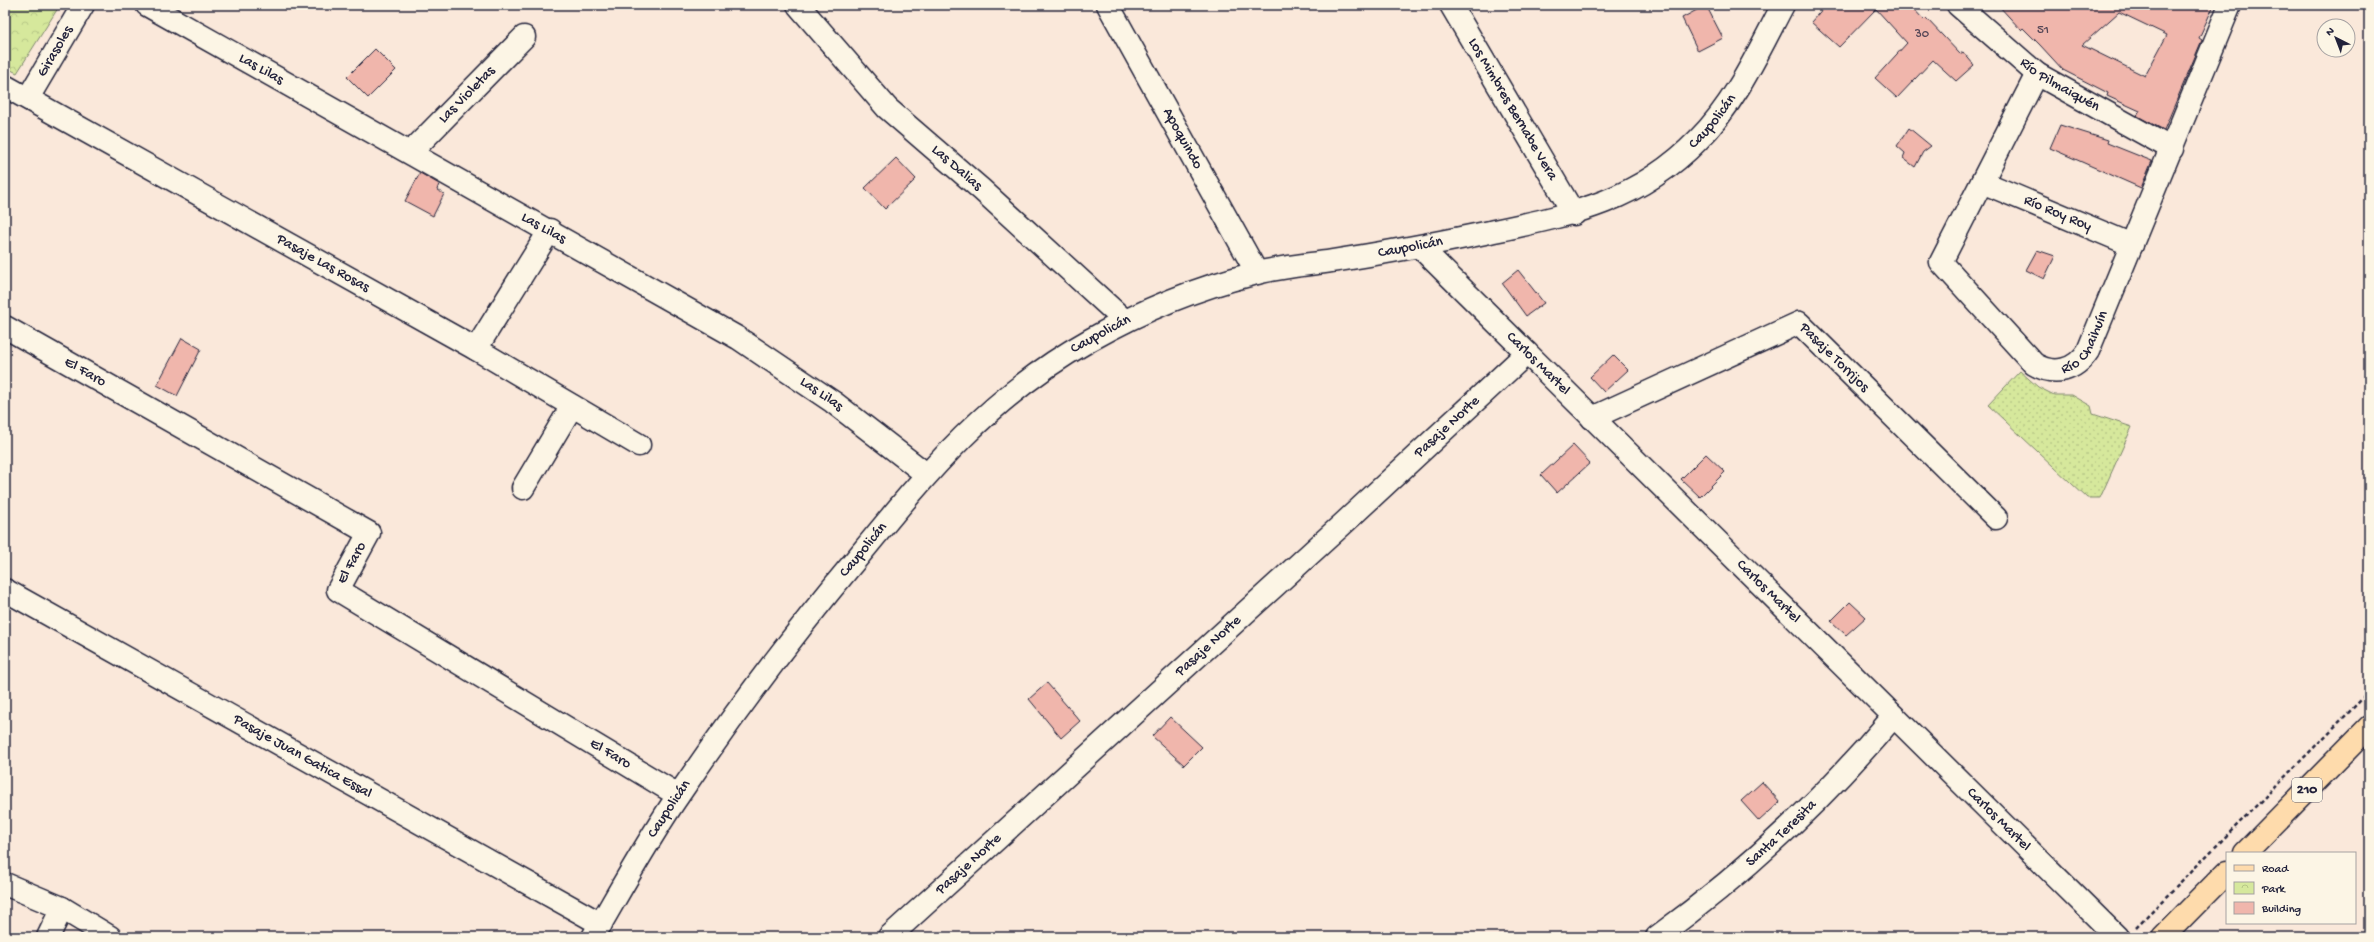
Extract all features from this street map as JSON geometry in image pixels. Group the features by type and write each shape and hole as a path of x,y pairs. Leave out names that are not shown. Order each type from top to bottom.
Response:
{"main road":[{"name":"210","path":"2246,852 2369,727"},
{"path":"2163,937 2226,873"}],"street":[{"name":"Girasoles","path":"28,98 83,5"},
{"name":"Las Lilas","path":"147,5 689,309 786,369 863,424 926,474"},
{"name":"Las Dalias","path":"798,5 887,108 982,190 1125,321"},
{"name":"Apoquindo","path":"1108,5 1257,272"},
{"name":"Los Mimbres Bernabe Vera","path":"1451,5 1574,214"},
{"name":"Caupolicán","path":"597,931 678,795 814,611 926,474 954,444 1018,388 1052,363 1125,321 1198,291 1257,272 1420,247 1574,214 1601,204 1652,178 1697,141 1721,113 1742,82 1783,5"},
{"name":"Río Pilmaiquén","path":"1958,5 2037,74 2172,149"},
{"name":"Río Chaihuín","path":"2037,74 1941,262 2027,357 2042,369 2060,371 2083,359 2132,246 2230,5"},
{"name":"Las Violetas","path":"411,152 524,37"},
{"name":"Pasaje Las Rosas","path":"5,86 476,349 639,445"},
{"name":"Río Roy Roy","path":"1982,182 2132,246"},
{"path":"476,349 550,230"},
{"name":"Carlos Martel","path":"1420,247 1893,717 2124,934"},
{"name":"Pasaje Torrijos","path":"1592,418 1799,323 1996,518"},
{"name":"El Faro","path":"5,327 369,533 338,590 678,795"},
{"name":"Pasaje Norte","path":"889,937 1345,522 1527,353"},
{"path":"523,488 572,406"},
{"name":"Pasaje Juan Gatica Essal","path":"5,590 597,931"},
{"name":"Santa Teresita","path":"1657,937 1716,893 1787,830 1860,756 1893,717"},
{"path":"5,884 62,908 110,937"},
{"path":"48,937 62,908"}],"path":[{"path":"2124,934 2369,692"}],"green space":[{"path":"5,5 60,5 17,73 5,67"},
{"path":"2020,371 2038,387 2054,395 2072,395 2091,406 2093,414 2132,427 2100,498 2087,498 1988,405"}],"building":[{"path":"1706,5 1723,38 1698,51 1682,18"},
{"path":"1826,5 1910,5 1924,20 1926,18 1960,54 1963,52 1974,65 1956,81 1933,60 1897,98 1875,78 1907,43 1876,9 1839,47 1811,22"},
{"path":"1998,5 2214,5 2199,38 2202,40 2164,130 2137,116 2140,111 2107,96 2108,93 2063,70 2023,28 2021,30","holes":["2119,12 2167,35 2145,76 2082,45"]},
{"path":"375,49 396,70 368,98 347,77"},
{"path":"2060,125 2108,140 2107,143 2152,161 2141,188 2050,148"},
{"path":"1909,128 1931,146 1923,152 1915,167 1903,158 1905,153 1897,146"},
{"path":"896,158 916,179 885,209 865,188"},
{"path":"420,173 439,184 437,190 444,194 433,216 405,201"},
{"path":"2037,250 2055,256 2044,279 2026,270"},
{"path":"1518,270 1544,303 1526,316 1502,283"},
{"path":"182,338 201,349 177,396 157,385"},
{"path":"1613,355 1628,370 1604,392 1590,377"},
{"path":"1573,445 1590,463 1557,493 1541,475"},
{"path":"1706,454 1725,472 1700,497 1681,479"},
{"path":"1850,602 1866,617 1846,635 1831,621"},
{"path":"1047,683 1080,721 1061,738 1029,699"},
{"path":"1170,717 1202,747 1184,765 1152,736"},
{"path":"1762,782 1780,802 1759,821 1741,801"}]}
